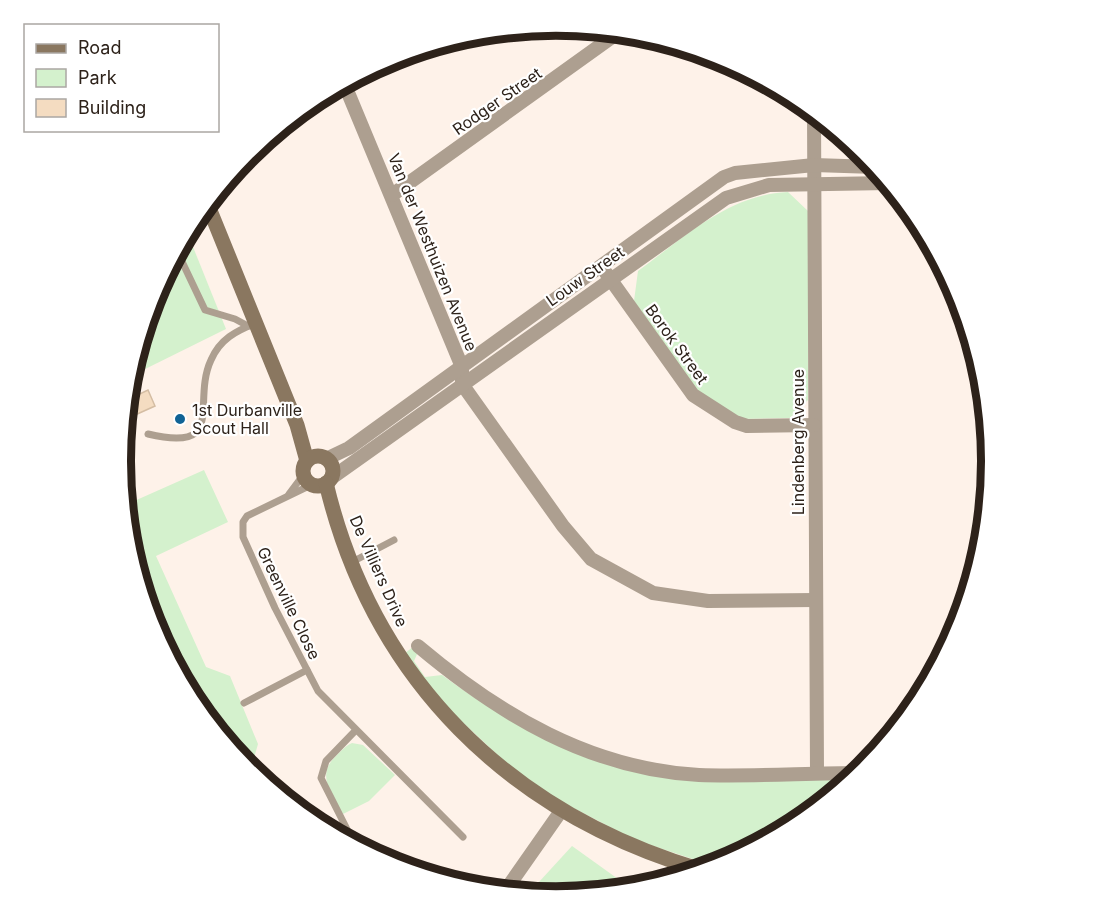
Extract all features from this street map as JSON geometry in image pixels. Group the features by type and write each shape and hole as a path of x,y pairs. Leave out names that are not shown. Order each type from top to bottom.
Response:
{"street":[{"name":"Rodger Street","path":"392,195 608,40"},
{"name":"Van der Westhuizen Avenue","path":"347,91 462,367 462,384"},
{"name":"Lindenberg Avenue","path":"814,123 817,772"},
{"name":"Louw Street","path":"318,473 349,448 724,177 735,173 814,165 863,167"},
{"name":"Louw Street","path":"318,473 462,384 726,198 758,187 814,182 877,183"},
{"name":"De Villiers Drive","path":"211,214 252,325 318,473 352,562 391,641 436,704 499,766 561,811 624,844 687,865"},
{"name":"Borok Street","path":"601,266 693,395 735,422 747,426 814,425"},
{"path":"462,384 563,526 591,559 653,593 708,601 815,600"},
{"name":"De Villiers Drive","path":"418,646 504,711 559,740 602,757 646,769 699,775 845,773"},
{"path":"511,883 561,811"}],"lane":[{"path":"182,260 205,310 252,325"},
{"path":"148,434 184,439 196,432 202,422 206,377 212,358 229,336 252,325"},
{"name":"Greenville Close","path":"318,473 287,496 247,516 243,522 243,537 274,608 323,698 463,837"},
{"name":"Greenville Close","path":"287,496 318,473"},
{"path":"352,562 394,540"},
{"path":"244,704 307,670"},
{"path":"348,832 321,778 326,761 356,731"}],"green space":[{"path":"788,192 808,211 808,400 790,418 740,419 698,392 634,301 638,271 690,232 726,209 766,195"},
{"path":"191,243 226,329 140,371 163,298"},
{"path":"204,470 228,522 156,556 206,667 230,676 258,744 253,760 219,720 203,697 163,624 145,571 133,501"},
{"path":"413,647 418,652 414,661 425,677 442,675 526,729 571,750 619,767 841,776 815,798 768,829 719,854 699,861 635,840 531,786 443,704 405,653"},
{"path":"352,743 363,745 395,775 369,801 343,814 328,786 326,772 334,758"},
{"path":"572,846 620,881 584,885 536,885"}],"building":[{"path":"148,390 155,406 134,416 137,395"}],"place":[{"name":"1st Durbanville Scout Hall","path":"180,419"}]}
